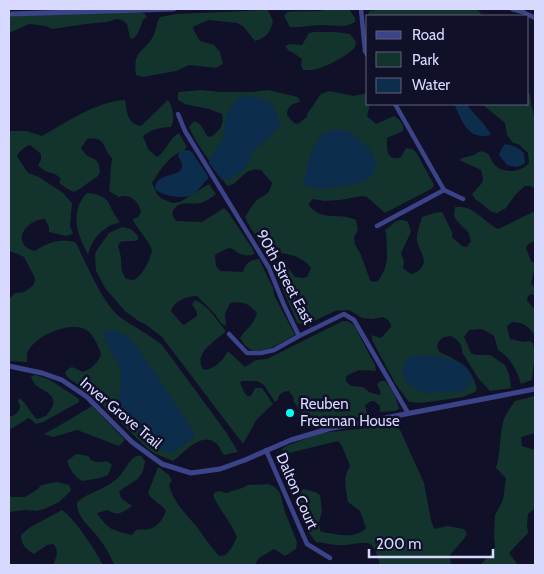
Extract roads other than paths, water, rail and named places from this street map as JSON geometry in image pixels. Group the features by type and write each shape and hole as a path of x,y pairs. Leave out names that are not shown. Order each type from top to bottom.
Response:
{"street":[{"path":"9,14 39,11 174,9"},
{"path":"361,9 366,53"},
{"path":"512,9 535,18"},
{"path":"396,105 444,190 463,199"},
{"name":"90th Street East","path":"178,114 185,130 269,268 284,306 299,336 344,314 354,320 408,414"},
{"path":"376,226 444,190"},
{"path":"229,334 247,353 262,354 274,350 299,336"},
{"name":"Inver Grove Trail","path":"9,366 42,373 62,380 87,397 132,442 162,464 191,474 220,469 291,440 311,434 535,389"},
{"name":"Dalton Court","path":"266,450 307,544 330,558"}],"water":[{"path":"245,95 261,98 269,102 277,113 280,125 273,134 256,148 244,169 229,180 221,179 209,163 209,159 223,139 226,115 236,100"},
{"path":"454,105 468,105 491,135 477,135 471,132 463,123"},
{"path":"331,130 345,130 371,150 377,165 371,177 361,183 323,189 311,188 303,184 310,157 319,138"},
{"path":"505,144 516,147 524,153 525,163 516,167 507,165 499,155"},
{"path":"184,150 192,152 208,176 208,179 190,196 163,194 155,189 156,184 163,177 177,173 180,170 182,164 178,156 179,152"},
{"path":"104,330 118,331 133,342 193,431 192,439 172,453 154,448 127,419 119,406 120,368 103,335"},
{"path":"427,355 448,358 458,362 467,369 473,378 470,385 462,391 426,393 408,384 402,369 408,358"}],"place":[{"name":"Reuben Freeman House","path":"290,413"}]}
